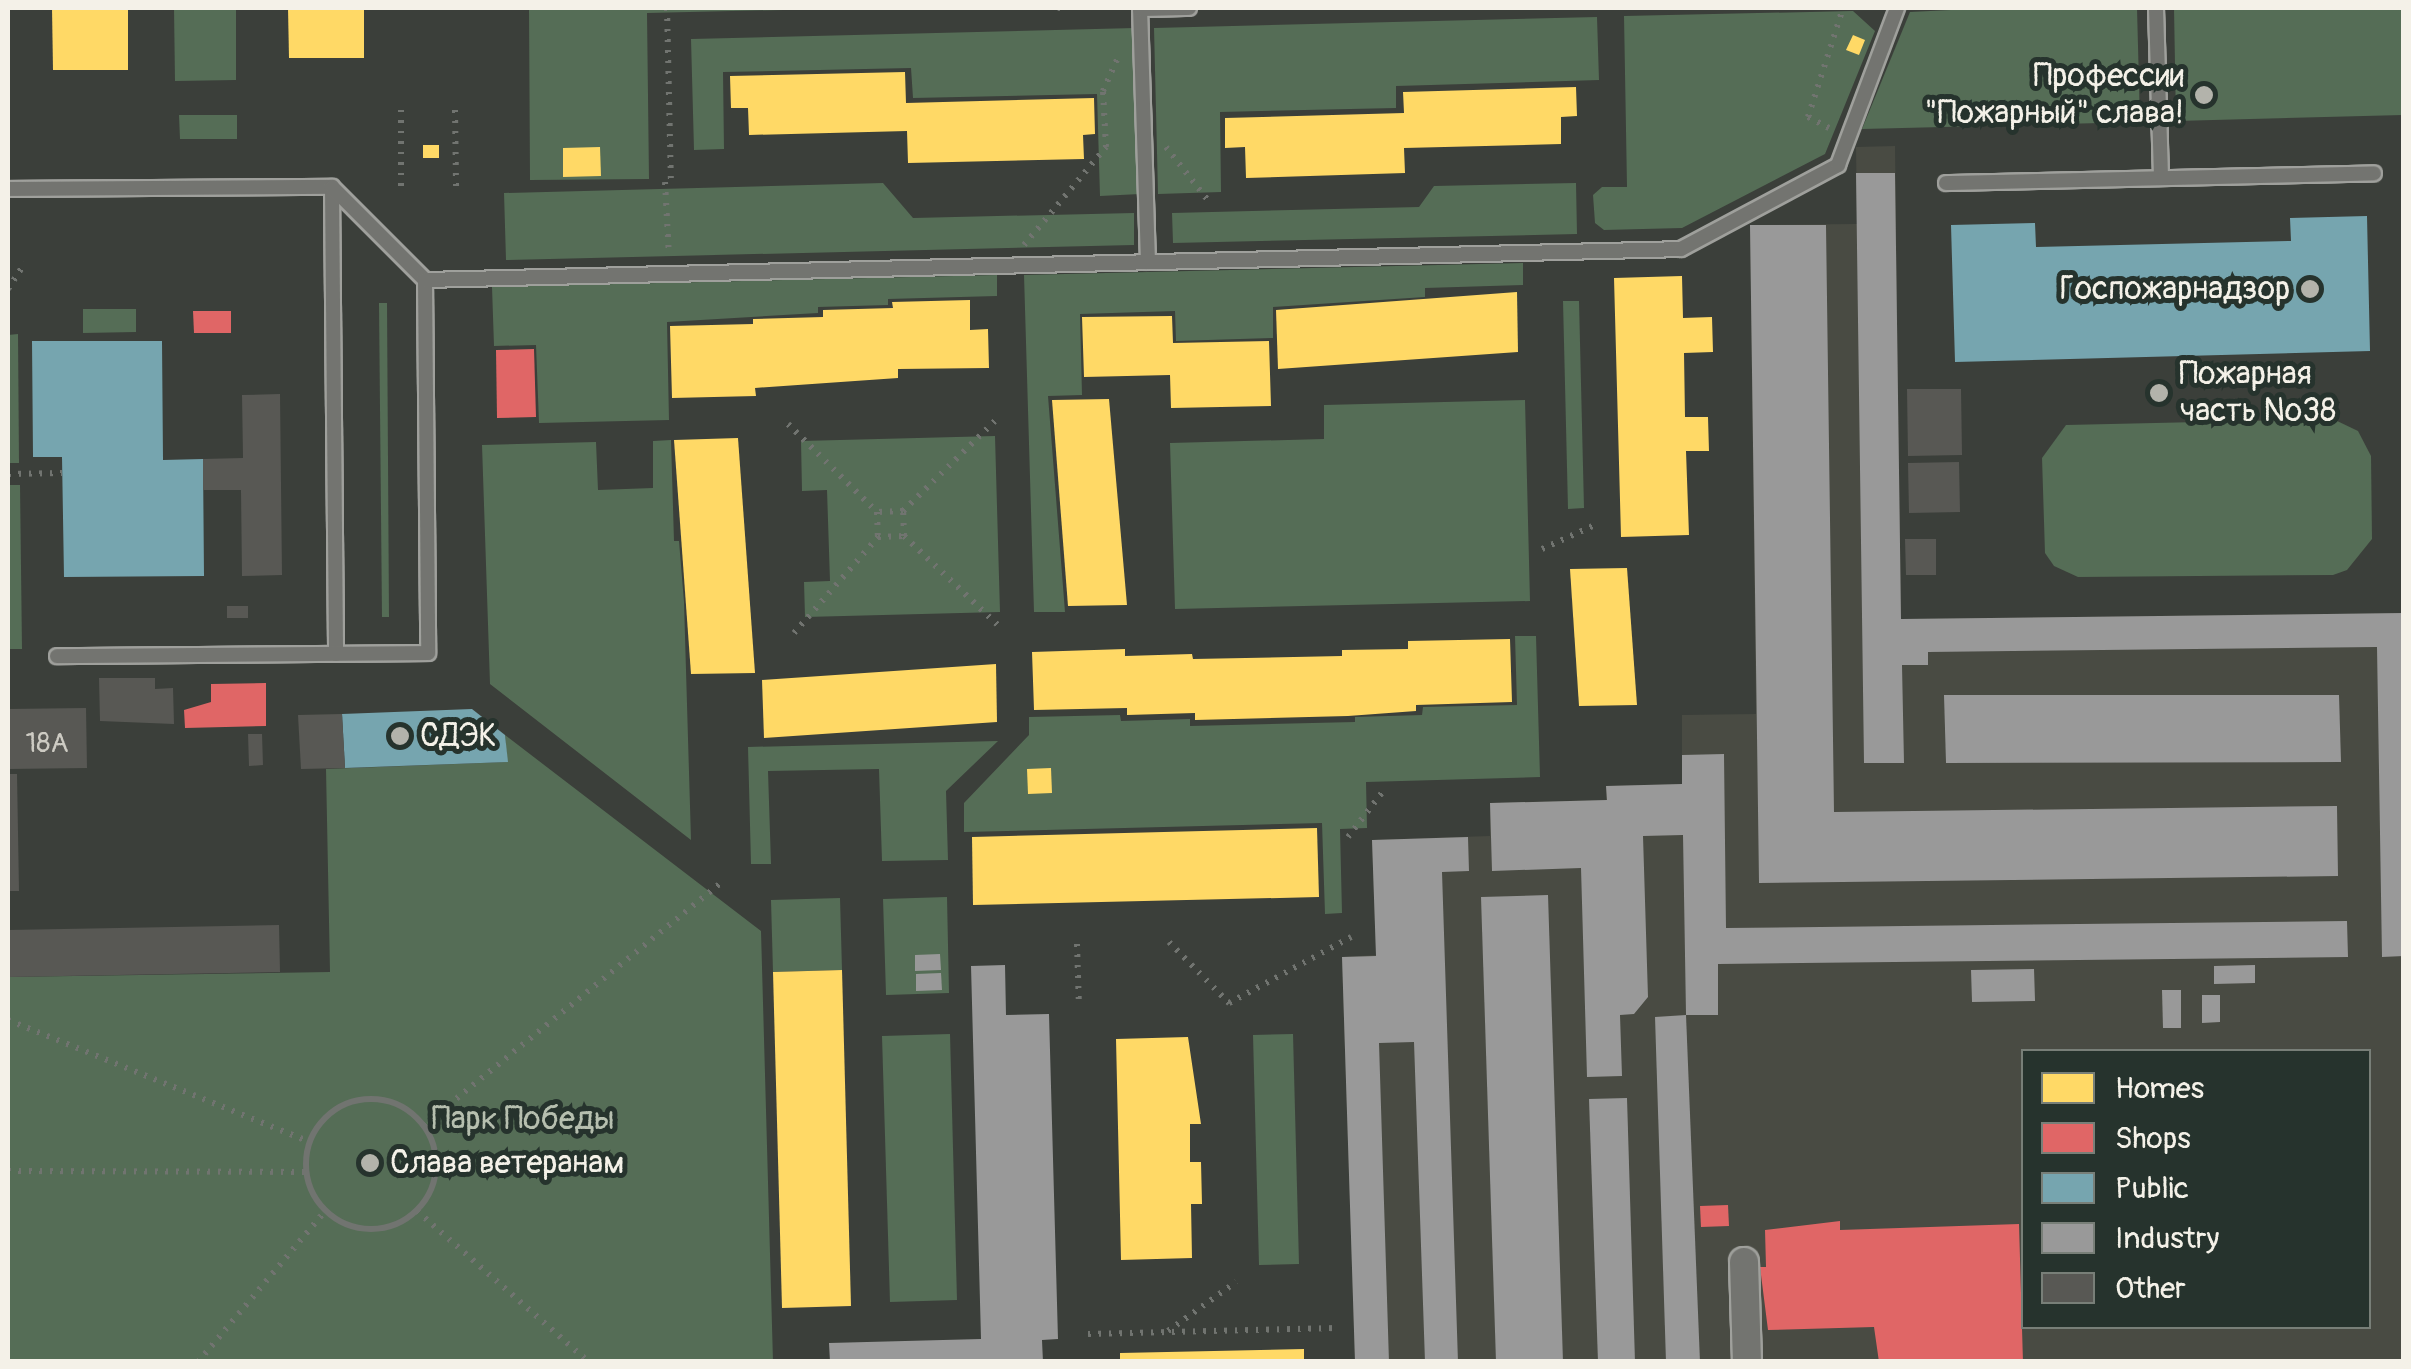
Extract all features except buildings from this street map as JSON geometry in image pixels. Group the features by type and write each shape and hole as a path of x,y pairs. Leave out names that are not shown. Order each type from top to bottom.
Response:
{"street":[{"path":"1744,1262 1747,1362"}],"lane":[{"path":"1148,262 1140,9 1190,8"},
{"path":"425,280 1681,249 1838,164 1896,8"},
{"path":"2156,8 2161,178"},
{"path":"1946,183 2374,173"},
{"path":"332,187 336,654"},
{"path":"8,189 332,187 425,280 428,653 57,656"}],"path":[{"path":"667,8 670,274"},
{"path":"1843,8 1808,117 1848,137"},
{"path":"1007,266 1106,147 1104,91"},
{"path":"401,110 401,186"},
{"path":"455,110 456,186"},
{"path":"1144,118 1211,204"},
{"path":"8,289 25,262"},
{"path":"878,512 903,511 996,419"},
{"path":"788,424 878,512 878,537 794,634"},
{"path":"8,474 62,473"},
{"path":"903,511 904,536 1001,628"},
{"path":"1542,549 1595,525"},
{"path":"878,537 904,536"},
{"path":"1348,836 1384,790"},
{"path":"424,1125 723,881"},
{"path":"1169,942 1228,1004 1351,937"},
{"path":"1077,944 1079,1008"},
{"path":"8,1020 310,1142"},
{"path":"372,1098 392,1102 424,1125 432,1142 435,1178 416,1210 373,1228 326,1210 307,1172 310,1142 334,1110 372,1098"},
{"path":"8,1171 307,1172"},
{"path":"198,1362 326,1210"},
{"path":"416,1210 589,1362"},
{"path":"1168,1332 1236,1282"},
{"path":"1088,1334 1337,1328"}],"shaded area":[{"path":"1895,146 1901,619 2403,613 2403,1361 1355,1361 1342,957 1376,955 1372,840 1490,836 1490,803 1606,800 1606,786 1682,784 1682,715 1756,714 1750,225 1857,224 1856,147"}],"green space":[{"path":"174,8 236,8 236,80 175,81"},
{"path":"529,8 869,8 647,13 649,179 530,180"},
{"path":"2137,8 2140,122 1862,129 1910,12"},
{"path":"2174,8 2403,8 2403,115 2176,121"},
{"path":"1853,11 1875,31 1825,154 1682,228 1604,230 1595,223 1593,195 1602,187 1627,187 1624,16"},
{"path":"1597,17 1599,80 1396,86 1396,108 1220,112 1221,192 1158,194 1154,28"},
{"path":"1135,28 1140,194 1100,196 1097,94 913,98 911,68 723,72 724,149 694,150 691,39"},
{"path":"179,115 237,115 237,139 180,139"},
{"path":"883,183 913,218 1134,213 1134,245 506,260 504,193"},
{"path":"1576,183 1577,234 1173,243 1172,213 1419,207 1434,186"},
{"path":"1523,263 1523,285 1425,288 1425,297 1273,307 1273,338 1176,341 1175,311 1080,314 1082,395 1048,396 1065,612 1034,612 1024,275"},
{"path":"997,275 997,296 888,299 888,305 818,307 818,313 667,322 669,420 539,423 536,345 494,346 492,287"},
{"path":"1563,301 1579,301 1584,508 1568,509"},
{"path":"379,303 387,303 389,617 382,617"},
{"path":"83,309 136,309 136,332 83,333"},
{"path":"18,334 19,463 8,463 8,335"},
{"path":"1525,400 1530,601 1175,609 1170,443 1324,439 1324,405"},
{"path":"2333,419 2358,431 2371,456 2372,539 2347,570 2333,575 2078,577 2054,566 2045,553 2042,458 2066,425"},
{"path":"995,436 1000,612 805,617 804,582 830,581 827,490 802,491 801,441"},
{"path":"671,440 674,541 679,541 684,602 691,840 490,684 482,445 596,442 598,490 653,488 653,441"},
{"path":"8,485 20,485 22,649 8,649"},
{"path":"1515,636 1536,636 1540,777 1366,782 1367,828 1340,829 1342,913 1325,914 1322,823 964,832 964,803 1029,735 1029,717 1120,715 1121,721 1190,719 1190,726 1355,722 1355,717 1422,715 1423,707 1517,705"},
{"name":"Парк Победы","path":"505,735 761,931 773,1361 8,1361 8,977 330,972 326,769 507,762"},
{"path":"998,741 946,791 948,860 882,861 879,769 768,771 771,864 751,864 748,747"},
{"path":"947,897 949,993 886,995 883,899"},
{"path":"840,898 842,970 773,972 771,900"},
{"path":"950,1034 957,1300 890,1302 882,1036"},
{"path":"1293,1034 1299,1264 1259,1265 1253,1035"}],"place":[{"name":"Профессии \"Пожарный\" слава!","path":"2204,95"},
{"name":"Госпожарнадзор","path":"2310,289"},
{"name":"Пожарная часть №38","path":"2159,393"},
{"name":"СДЭК","path":"400,736"},
{"name":"Слава ветеранам","path":"370,1163"}]}
